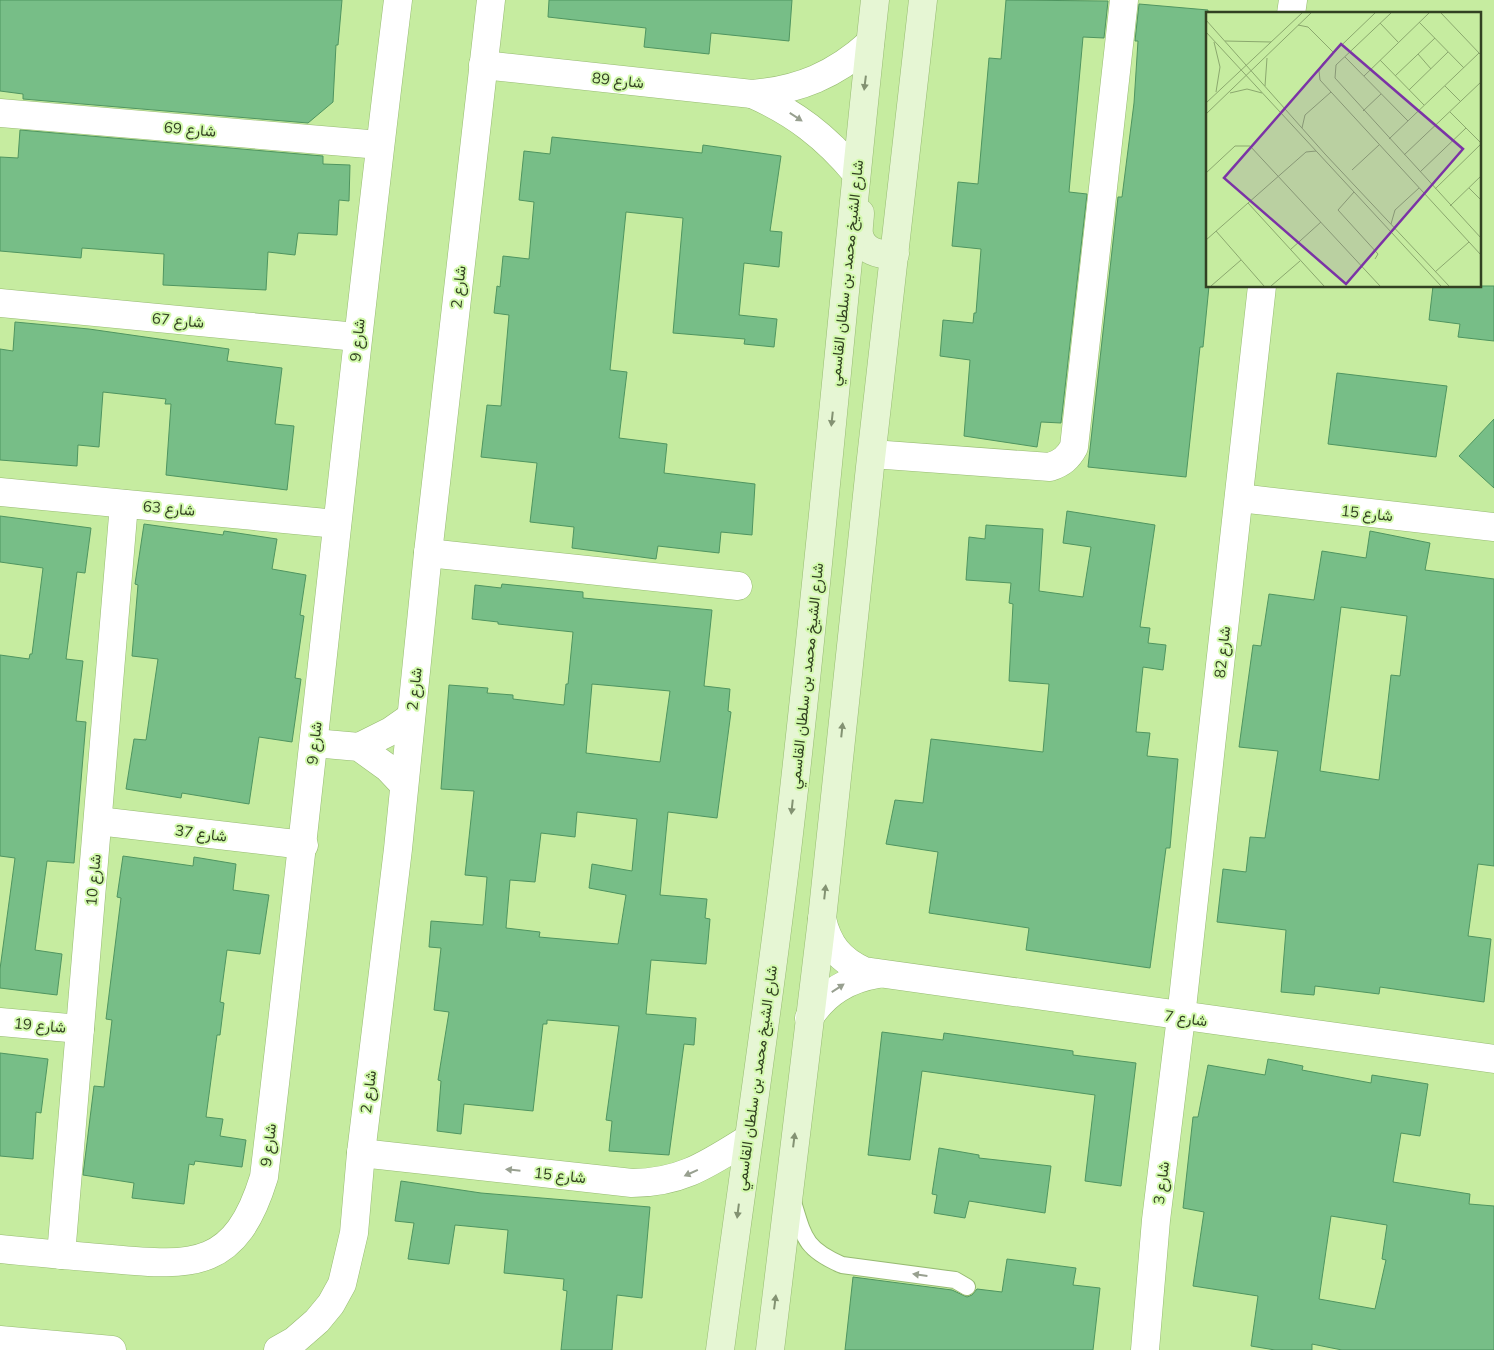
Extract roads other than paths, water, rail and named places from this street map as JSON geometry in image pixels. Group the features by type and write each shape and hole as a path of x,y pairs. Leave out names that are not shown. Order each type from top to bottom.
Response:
{"main road":[{"name":"شارع الشيخ محمد بن سلطان القاسمي","path":"720,1350 788,843 874,0"},
{"path":"770,1350 822,919 923,0"},
{"path":"856,173 862,196 859,234 864,245 873,252 883,256 894,254"}],"street":[{"name":"شارع 9","path":"0,1249 166,1264 195,1261 221,1248 242,1228 256,1202 264,1177 304,845 357,337 398,0"},
{"name":"شارع 2","path":"278,1350 294,1341 331,1304 342,1284 354,1233 361,1153 491,0"},
{"path":"872,454 1050,467 1061,464 1069,457 1074,447 1124,0"},
{"name":"شارع 89","path":"483,65 752,94 774,92 816,80 836,71 870,43"},
{"name":"شارع 89","path":"752,94 776,105 820,134 856,173"},
{"name":"شارع 69","path":"0,113 380,145"},
{"name":"شارع 82","path":"1181,1017 1262,288"},
{"name":"شارع 67","path":"0,303 357,337"},
{"name":"شارع 63","path":"0,492 337,524"},
{"name":"شارع 15","path":"1239,498 1494,527"},
{"name":"شارع 10","path":"61,1255 124,504"},
{"path":"428,553 738,586"},
{"path":"314,743 359,747 386,734 411,717"},
{"path":"359,747 388,768 404,785"},
{"name":"شارع 37","path":"98,821 304,845"},
{"name":"شارع 7","path":"822,919 828,939 840,957 864,971 878,974 1494,1059"},
{"name":"شارع 7","path":"809,1018 818,1004 845,983 861,977 878,974"},
{"name":"شارع 3","path":"1145,1350 1156,1220 1181,1017"},
{"name":"شارع 19","path":"0,1022 80,1029"},
{"name":"شارع 15","path":"361,1153 632,1183 651,1183 689,1174 748,1138"},
{"path":"0,1340 103,1350"}],"lane":[{"path":"789,1187 803,1237 814,1249 828,1259 842,1265 893,1275 955,1280 966,1287"}]}
